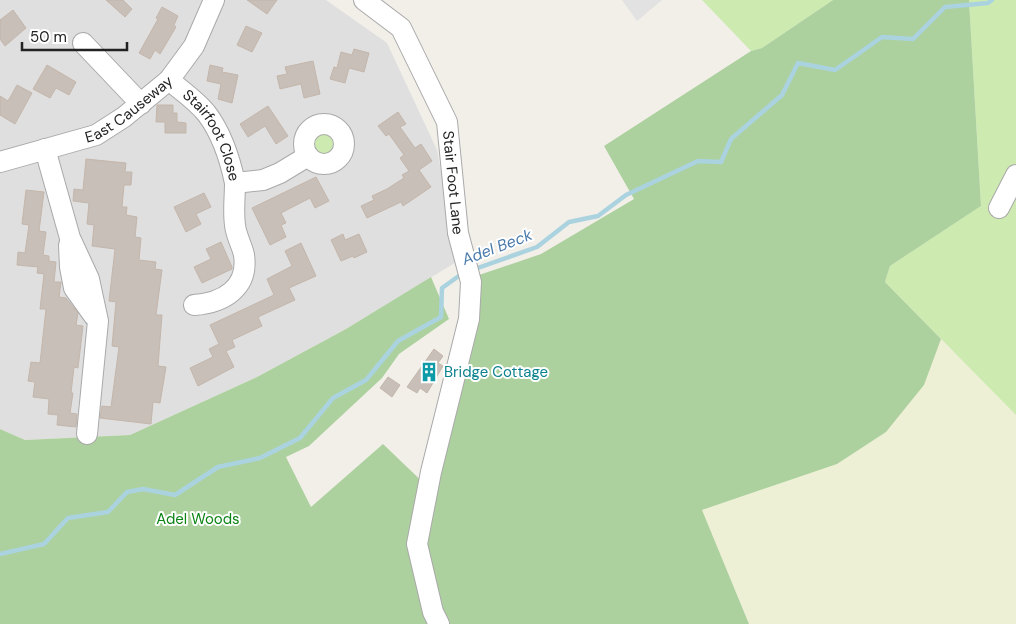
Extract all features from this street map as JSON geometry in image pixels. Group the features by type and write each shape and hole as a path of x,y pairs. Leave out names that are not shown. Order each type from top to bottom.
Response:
{"street":[{"name":"East Causeway","path":"0,162 96,136 141,104 170,80 194,46 214,0"},
{"name":"Stair Foot Lane","path":"364,0 401,28 447,122 458,233 470,282 469,320 431,472 417,544 433,612 439,624"},
{"path":"83,43 141,104"},
{"name":"Stairfoot Close","path":"170,80 207,114 226,150 235,183 263,180 280,173 308,156"},
{"path":"45,149 70,238 89,279 98,321 87,434"},
{"path":"999,208 1016,176"},
{"path":"194,306 209,304 226,296 234,291 242,276 244,257 235,224 235,183"}],"shaded area":[{"path":"0,0 326,0 387,43 437,150 458,261 346,329 257,377 130,435 25,440 0,429"},
{"path":"622,0 662,0 637,21"}],"green space":[{"path":"702,0 833,0 762,48 751,51"},
{"name":"Adel Woods","path":"833,0 969,0 981,206 890,266 885,282 941,339 924,385 886,432 837,464 702,510 749,624 0,624 0,429 25,440 130,435 257,377 346,329 431,277 449,319 399,354 382,378 309,446 286,457 311,507 383,444 432,491 476,276 541,254 634,199 604,146 751,51 762,48"},
{"path":"969,0 1016,0 1016,415 885,282 890,266 981,206"},
{"path":"324,131 333,135 337,144 333,153 324,157 315,153 311,144 315,135"},
{"path":"941,339 1016,415 1016,624 749,624 702,510 837,464 886,432 924,385"}],"building":[{"path":"106,0 123,0 132,9 125,17"},
{"path":"247,0 277,0 267,14"},
{"path":"162,7 178,16 174,25 176,27 160,54 155,50 150,59 139,53 158,19 156,18"},
{"path":"13,10 26,28 5,46 0,39 0,20"},
{"path":"246,26 262,33 252,52 237,45"},
{"path":"354,49 369,53 364,72 349,68 345,83 330,79 334,67 337,68 341,52 352,55"},
{"path":"313,61 320,94 304,98 301,84 280,89 277,76 287,74 285,67"},
{"path":"47,65 76,82 69,95 56,88 50,98 33,89"},
{"path":"210,65 223,68 222,72 238,75 232,103 218,99 221,84 207,81"},
{"path":"17,85 32,93 15,124 0,115 0,96 8,101"},
{"path":"157,105 173,105 173,113 177,113 177,122 186,123 186,133 165,133 165,122 156,122"},
{"path":"268,106 288,136 276,144 265,126 248,137 240,124"},
{"path":"398,112 406,124 400,127 415,148 421,144 432,161 419,170 431,187 403,206 401,202 367,218 361,206 374,200 372,196 404,178 402,175 409,171 400,158 404,155 389,134 386,136 378,126"},
{"path":"86,159 126,163 125,172 132,172 131,185 124,185 122,207 127,207 126,215 137,217 135,237 141,238 139,260 156,262 155,269 162,270 156,315 162,315 158,366 166,367 160,403 153,402 151,424 100,418 102,406 111,407 119,347 112,346 116,302 109,301 115,249 92,246 94,225 87,224 89,203 73,201 74,189 83,190"},
{"path":"316,177 329,201 315,208 310,198 281,213 286,223 281,225 286,237 270,245 252,208"},
{"path":"26,190 44,192 39,231 46,232 43,255 49,256 49,261 56,262 54,282 61,282 59,297 66,298 78,313 76,325 83,326 78,368 74,367 71,393 73,393 70,413 77,414 76,427 57,425 58,415 48,414 49,399 33,397 35,382 28,381 31,362 40,363 46,309 40,309 44,274 37,273 38,267 17,265 18,252 25,253 29,225 22,224"},
{"path":"204,193 211,207 196,214 201,224 186,232 174,207"},
{"path":"343,234 345,240 359,234 367,252 341,261 331,240"},
{"path":"221,242 232,269 202,283 194,267 211,259 206,249"},
{"path":"301,243 316,276 289,288 295,300 258,317 262,326 232,340 235,347 226,351 234,367 198,386 190,368 213,357 209,349 219,344 210,325 274,295 267,279 292,266 285,251"},
{"name":"Bridge Cottage","path":"434,349 443,356 438,363 443,366 427,393 420,388 417,393 407,387"},
{"path":"388,377 400,385 392,397 380,388"}],"waterway":[{"name":"Adel Beck","path":"472,270 537,247 569,222 598,216 626,195 698,161 721,162 731,139 782,95 798,63 835,70 882,37 913,39 945,7 988,3 992,0"},
{"name":"Adel Beck","path":"0,554 44,544 68,518 108,512 127,492 143,489 175,495 218,467 260,458 300,438 333,398 366,380 398,341 441,317 442,288 463,273"}],"place":[{"name":"Bridge Cottage","path":"429,372"}]}
